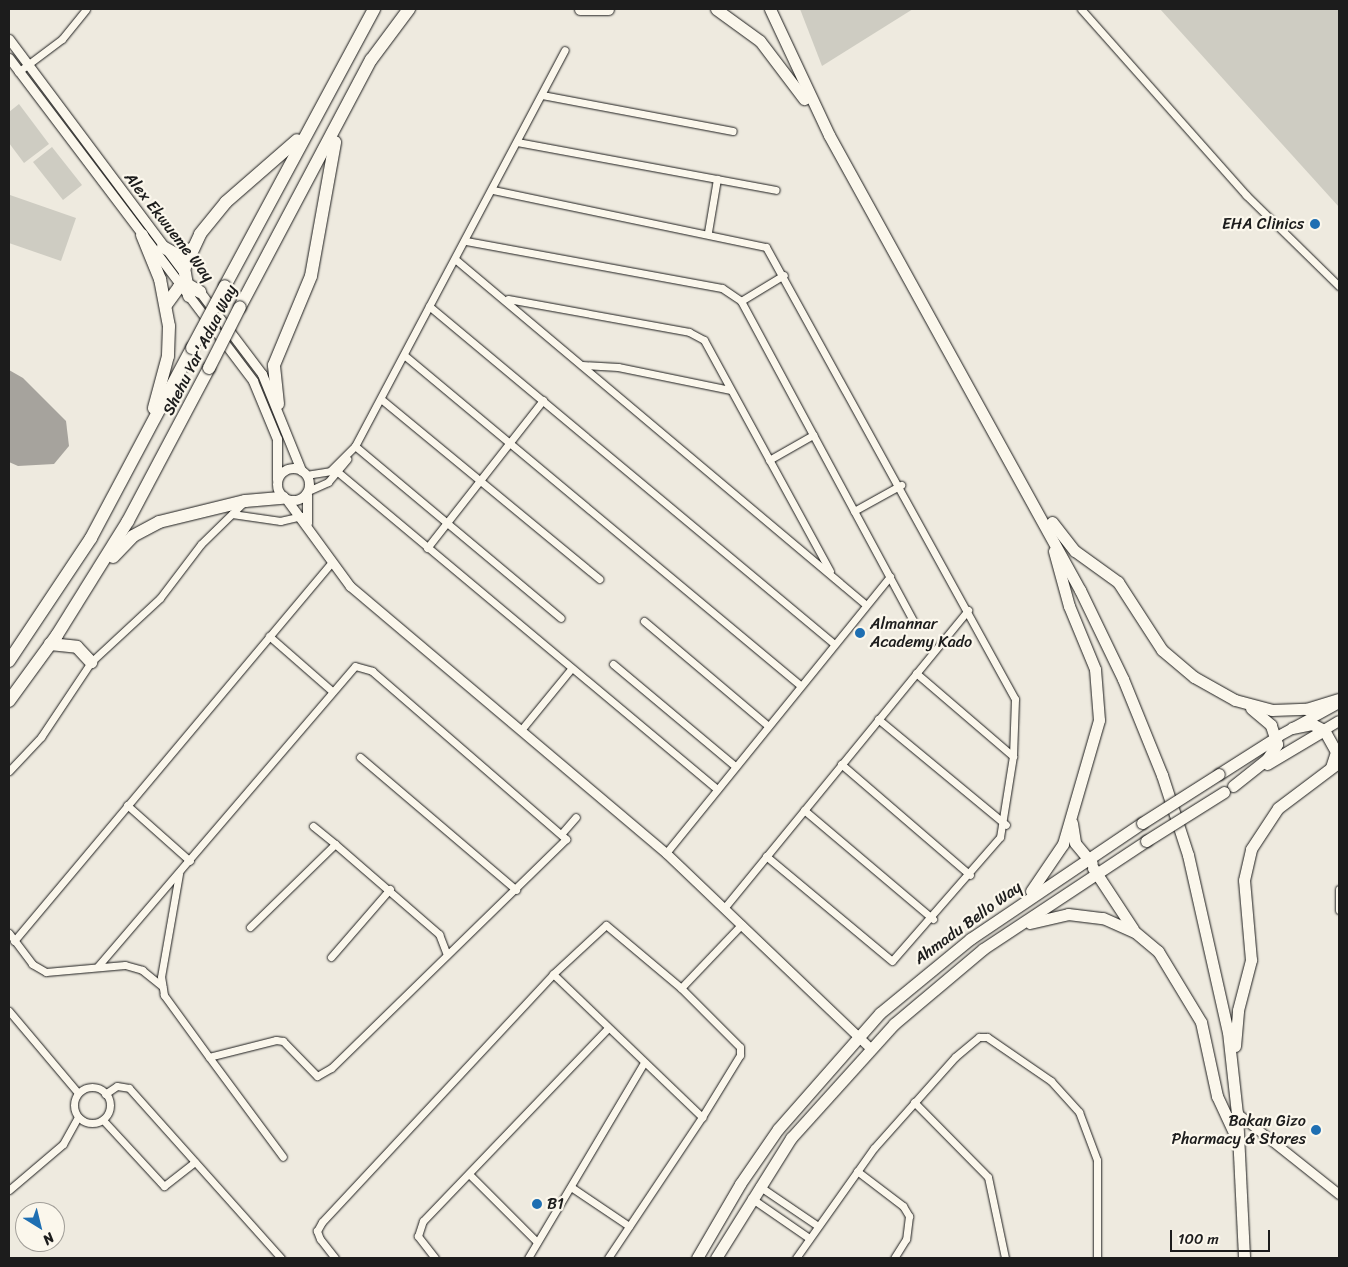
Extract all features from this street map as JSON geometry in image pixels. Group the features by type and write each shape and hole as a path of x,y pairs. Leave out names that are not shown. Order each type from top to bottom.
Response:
{"highway":[{"name":"Shehu Yar'Adua Way","path":"9,661 91,538 138,453 310,123 374,9"},
{"name":"Shehu Yar'Adua Way","path":"9,701 82,596 133,513 379,46 409,9"},
{"path":"278,404 273,374 276,356 311,276 325,179 342,118"},
{"path":"163,247 178,256 191,249 222,207 310,123"},
{"path":"138,453 168,356 166,305 142,235"},
{"path":"166,305 188,286 191,249"},
{"path":"82,596 141,530 168,519 245,501 285,499"},
{"path":"50,644 77,647 91,662"}],"main road":[{"path":"580,9 608,9"},
{"path":"716,9 744,27 774,56 829,135"},
{"path":"770,9 829,135 1048,527 1123,679 1162,775 1209,936 1234,1073 1238,1113 1244,1258"},
{"path":"1021,478 1067,542 1126,591 1169,658 1194,677 1242,702 1268,721 1277,737 1272,754 1228,789"},
{"path":"1002,917 1048,872 1071,819 1095,742 1100,704 1095,669 1069,606 1048,527"},
{"path":"1242,702 1289,711 1339,701"},
{"path":"1092,866 1138,826 1277,737 1339,701"},
{"name":"Ahmadu Bello Way","path":"697,1258 740,1184 778,1130 856,1037 923,974 1002,917 1092,866 1114,862 1339,721"},
{"path":"1234,1073 1238,1010 1251,954 1245,892 1247,859 1269,817 1335,765 1336,752 1324,730 1312,724 1292,728"},
{"path":"1071,819 1075,843 1135,932"},
{"name":"Ahmadu Bello Way","path":"716,1258 751,1198 791,1138 870,1048 936,986 1092,866"},
{"path":"1005,934 1040,919 1068,914 1103,918 1135,932 1158,951 1193,1005 1207,1040 1217,1096 1239,1142"}],"street":[{"path":"18,72 62,39 86,9"},
{"path":"1080,9 1246,194 1339,286"},
{"name":"Alex Ekwueme Way","path":"9,38 27,66 163,247 261,395 277,439 277,479"},
{"path":"285,499 300,500 308,492 320,488 339,472 466,241 565,50"},
{"name":"Alex Ekwueme Way","path":"9,58 142,235 262,374 278,404 304,472"},
{"path":"542,95 733,131"},
{"path":"517,142 776,190"},
{"path":"708,232 717,179"},
{"path":"493,190 708,232 766,246 901,485 1015,699 1013,756 1006,825 970,875 897,959 887,960 766,856"},
{"path":"466,241 722,288 742,301 913,620"},
{"path":"455,259 506,299 581,365 832,575 864,604"},
{"path":"742,301 784,275"},
{"path":"506,299 697,335 710,347 730,390 832,575"},
{"path":"429,306 833,643"},
{"path":"404,355 800,685"},
{"path":"581,365 618,367 730,390"},
{"path":"380,400 599,579"},
{"path":"427,548 544,400"},
{"path":"769,460 813,435"},
{"path":"355,446 561,618"},
{"path":"349,454 330,470 304,472 290,468 277,479 285,499 302,516 330,564 357,592 666,853 725,907 856,1037 870,1048"},
{"path":"304,472 308,492 308,526"},
{"path":"339,472 571,669 717,789"},
{"path":"854,511 901,485"},
{"path":"9,771 46,731 91,662 160,598 200,544 245,501"},
{"path":"232,514 280,521 302,516"},
{"path":"14,941 330,564"},
{"path":"666,853 864,604 890,576"},
{"path":"725,907 968,610"},
{"path":"644,621 767,725"},
{"path":"269,636 332,691"},
{"path":"613,664 735,766"},
{"path":"98,966 179,874 355,666 363,665 562,833 565,842 324,1075 309,1072 283,1041 276,1040 209,1057"},
{"path":"522,730 571,669"},
{"path":"916,673 1013,756"},
{"path":"878,719 1006,825"},
{"path":"360,757 516,890"},
{"path":"841,764 970,875"},
{"path":"127,805 190,861"},
{"path":"804,810 933,919"},
{"path":"562,833 576,817"},
{"path":"312,826 390,889 439,934 447,954"},
{"path":"250,928 335,844"},
{"path":"162,986 179,874"},
{"path":"331,957 390,889"},
{"path":"1339,889 1339,910"},
{"path":"681,988 742,924"},
{"path":"335,1258 320,1239 318,1231 322,1222 552,974 606,925 681,988 740,1047 740,1055 702,1117 608,1258"},
{"path":"9,933 32,964 46,972 63,974 98,966 125,965 142,970 162,986 209,1057 283,1157"},
{"path":"552,974 702,1117"},
{"path":"9,1011 78,1093"},
{"path":"435,1258 421,1243 418,1228 608,1028"},
{"path":"796,1258 857,1171 914,1102 979,1036 1051,1081 1079,1112 1091,1136 1097,1160 1097,1258"},
{"path":"528,1258 644,1063"},
{"path":"105,1094 117,1086 129,1088 281,1258"},
{"path":"94,1088 105,1094 110,1106 102,1120 89,1123 78,1117 74,1105 78,1093 94,1088"},
{"path":"914,1102 988,1177 1005,1258"},
{"path":"1238,1113 1339,1194"},
{"path":"9,1190 63,1144 78,1117"},
{"path":"102,1120 164,1186 195,1162"},
{"path":"857,1171 903,1206 909,1216 906,1239 894,1258"},
{"path":"469,1174 537,1242"},
{"path":"759,1186 818,1226"},
{"path":"571,1187 629,1226"},
{"path":"751,1198 809,1238"}],"shaded area":[{"path":"800,9 913,9 822,66"},
{"path":"1160,9 1339,9 1339,207"},
{"path":"19,104 49,144 24,163 9,143 9,112"},
{"path":"52,147 82,185 63,200 33,162"},
{"path":"10,195 76,218 61,261 9,243"},
{"path":"9,370 23,378 66,421 69,446 54,464 18,466 9,462"}],"place":[{"name":"EHA Clinics","path":"1315,224"},
{"name":"Almannar Academy Kado","path":"860,633"},
{"name":"Bakan Gizo Pharmacy & Stores","path":"1316,1130"},
{"name":"B1","path":"537,1204"}]}
